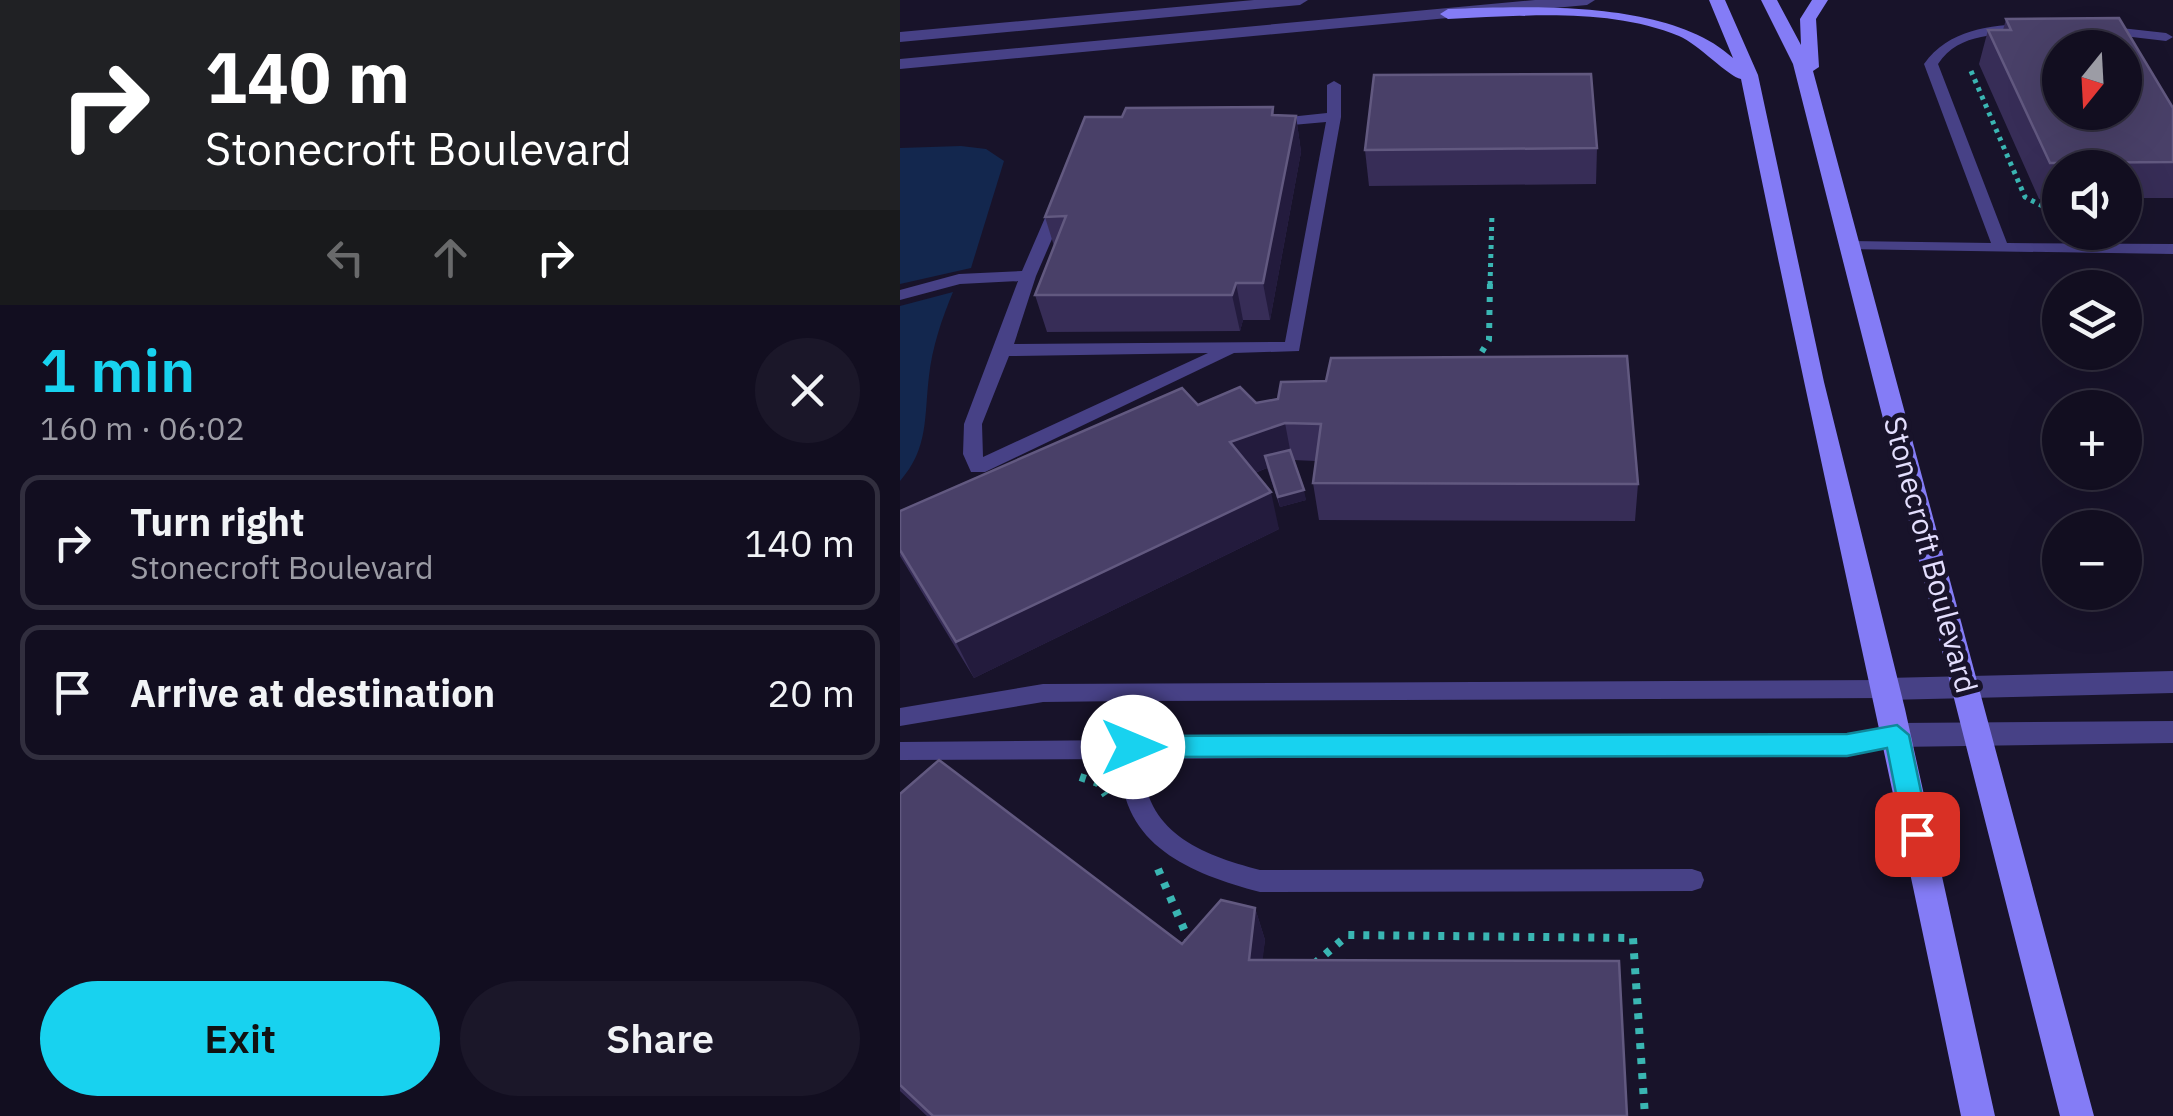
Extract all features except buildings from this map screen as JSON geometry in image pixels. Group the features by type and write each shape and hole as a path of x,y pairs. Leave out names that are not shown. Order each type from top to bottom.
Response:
{"main road":[{"path":"1718,0 1739,46 1758,110 1813,382 1897,735 1978,1116"},
{"name":"Stonecroft Boulevard","path":"1770,0 1802,64 2076,1116"},
{"path":"1813,112 1807,27 1810,12 1820,0"},
{"path":"1448,14 1610,9 1666,16 1700,30 1726,52 1758,110"}],"street":[{"path":"900,36 1060,26 1300,0"},
{"path":"900,64 1587,0"},
{"path":"1886,689 2173,682"},
{"path":"1897,735 2173,732"}],"lane":[{"path":"2001,248 1931,64 1934,56 1967,36 2047,26"},
{"path":"2093,29 2171,41"},
{"path":"1003,350 1293,347 1334,116 1334,85"},
{"path":"1257,124 1334,116"},
{"path":"1064,192 1028,276 1026,312 1003,350 972,430 971,455 978,467 1234,348"},
{"path":"1850,246 2173,249"},
{"path":"900,295 959,279 1028,276"},
{"path":"900,717 1044,693 1886,689"},
{"path":"1141,693 1133,747 1137,804 1149,822 1193,857 1260,881 1692,880"},
{"path":"900,751 1847,745 1897,735"}],"path":[{"path":"1971,70 2025,196 2042,206"},
{"path":"1474,377 1476,359 1489,340 1492,214"},
{"path":"1075,776 1098,784 1110,806"},
{"path":"1148,857 1174,894 1181,931 1200,954"},
{"path":"1300,972 1317,963 1348,935 1633,938 1645,1116"}],"water":[{"path":"900,148 986,149 1004,161 971,268 900,284"},
{"path":"953,292 932,355 921,444 900,481 900,306"}],"route":[{"path":"1133,747 1847,745 1897,735 1917,834"}]}
